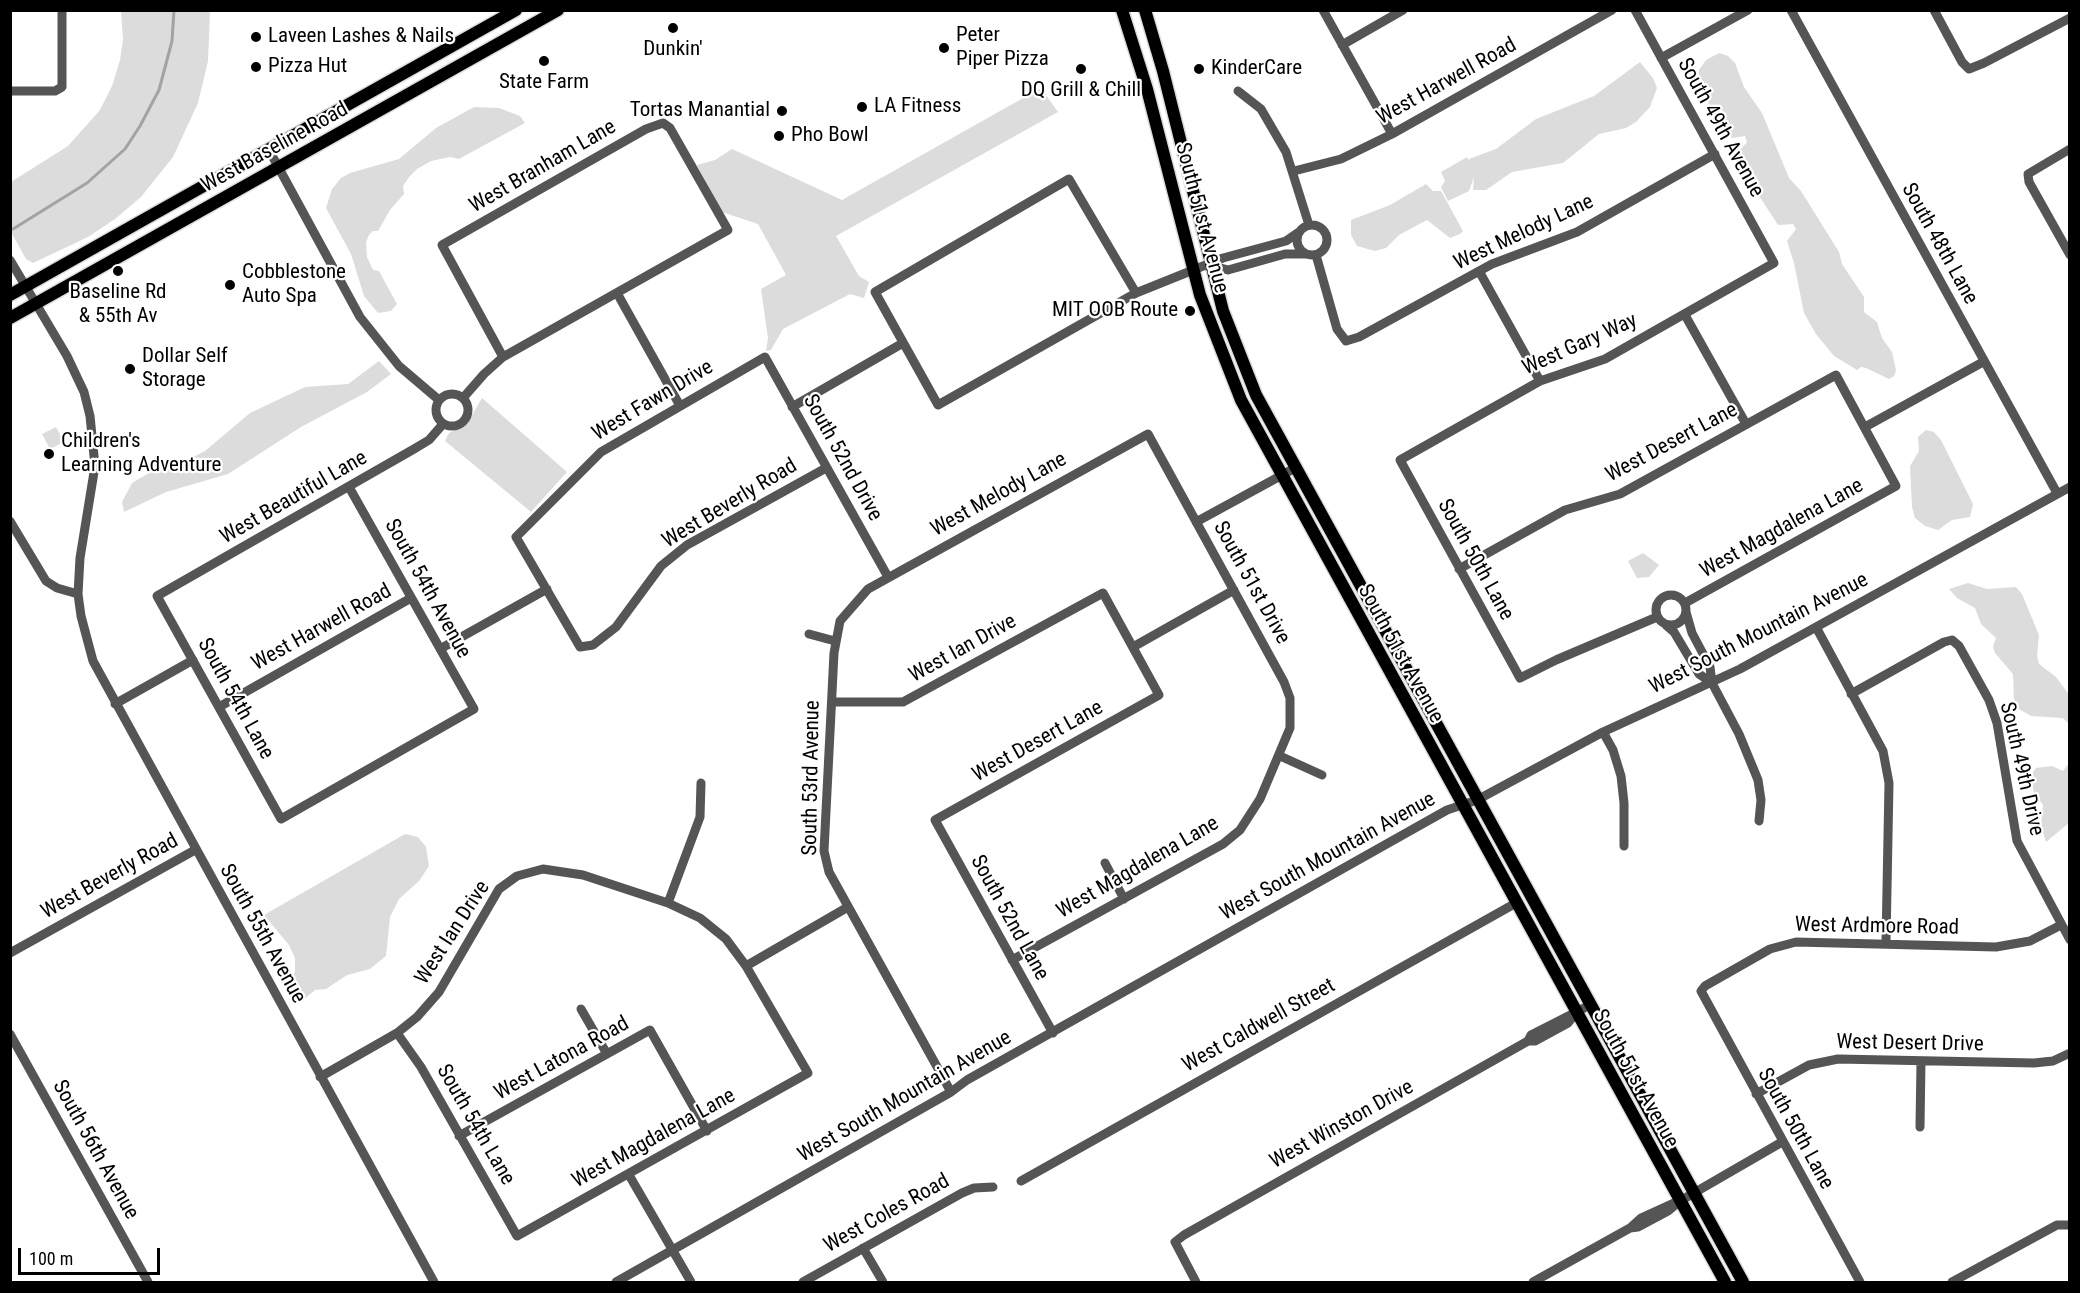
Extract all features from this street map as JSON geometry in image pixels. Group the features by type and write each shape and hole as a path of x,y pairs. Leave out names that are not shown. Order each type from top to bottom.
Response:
{"main road":[{"name":"West Baseline Road","path":"10,295 516,10"},
{"name":"West Baseline Road","path":"10,318 558,10"},
{"name":"South 51st Avenue","path":"1122,10 1145,81 1192,269 1230,375 1280,476 1725,1282"},
{"name":"South 51st Avenue","path":"1145,10 1176,121 1210,265 1226,320 1246,372 1294,468 1743,1282"}],"street":[{"path":"10,91 60,89 63,85 62,10"},
{"path":"1323,10 1392,134"},
{"path":"1342,45 1403,10"},
{"name":"West Harwell Road","path":"1294,171 1341,159 1392,134 1612,10"},
{"name":"South 49th Avenue","path":"1635,10 1774,263"},
{"path":"1661,58 1748,10"},
{"name":"South 48th Lane","path":"1791,10 2057,494"},
{"path":"1934,10 1968,69 2070,18"},
{"path":"1238,91 1261,109 1294,171 1310,225"},
{"name":"West Branham Lane","path":"503,357 442,245 655,124 663,123 670,128 729,230 617,293"},
{"path":"2070,149 2028,174 2029,182 2070,255"},
{"path":"269,150 360,317 399,366 439,400"},
{"name":"West Melody Lane","path":"1316,255 1337,329 1346,341 1359,337 1518,252 1576,232 1715,154"},
{"path":"1136,293 1070,179 874,292 938,405 1136,293 1223,258 1286,241 1310,225 1321,228 1327,237 1325,249 1316,255 1286,254 1228,270 1210,265"},
{"path":"1299,232 1297,245 1306,254"},
{"name":"South 55th Avenue","path":"10,260 38,304 84,392 95,445 94,488 80,558 78,594 89,649 115,704 434,1282"},
{"name":"West Gary Way","path":"1400,460 1540,381 1605,359 1774,263"},
{"path":"1479,272 1540,381"},
{"path":"463,398 503,357 617,293 680,404"},
{"path":"1685,315 1746,424"},
{"path":"792,407 903,343"},
{"name":"West Fawn Drive","path":"547,589 516,537 601,452 680,404 765,357"},
{"name":"South 52nd Drive","path":"765,357 888,577"},
{"path":"1865,427 1983,362"},
{"name":"West Desert Lane","path":"1460,569 1565,510 1620,494 1836,375 1865,427"},
{"path":"453,394 463,398 468,408 466,419 457,426 443,424 436,415 439,400 453,394"},
{"name":"West Beautiful Lane","path":"157,596 429,440 443,424"},
{"name":"West Magdalena Lane","path":"1685,607 1675,595 1662,597 1655,608 1661,620 1672,625 1680,622 1685,607 1896,486 1865,427"},
{"name":"West Melody Lane","path":"868,589 1148,434"},
{"name":"South 51st Drive","path":"1148,434 1279,672 1290,698 1290,728 1280,756"},
{"name":"South 50th Lane","path":"1400,460 1520,678"},
{"name":"West Beverly Road","path":"547,589 580,647 593,645 604,639 616,627 661,566 687,545 826,468"},
{"path":"1196,522 1294,468"},
{"name":"South 54th Avenue","path":"281,819 474,709 349,487"},
{"name":"West South Mountain Avenue","path":"616,1282 951,1092 967,1080 1460,804 1477,800 1604,732 1712,683 2070,487"},
{"path":"10,521 46,581 57,588 78,594"},
{"path":"440,649 547,589"},
{"name":"South 53rd Avenue","path":"868,589 840,621 835,641 824,851 829,872 951,1092"},
{"path":"1133,647 1234,590"},
{"name":"West Ian Drive","path":"831,702 903,702 1104,593 1133,647"},
{"name":"South 54th Lane","path":"157,596 281,819"},
{"name":"West Harwell Road","path":"219,706 411,598"},
{"path":"1685,607 1692,633 1710,667 1712,683 1739,734 1758,780 1761,800 1759,821"},
{"path":"1661,620 1674,632 1699,674 1712,683"},
{"name":"West Magdalena Lane","path":"1520,678 1556,660 1661,620"},
{"path":"1816,627 1883,751 1889,783 1886,942"},
{"path":"809,634 835,641"},
{"name":"South 49th Drive","path":"1851,694 1952,640 1959,646 1993,710 2003,753 2011,816 2017,841 2070,940"},
{"name":"West Desert Lane","path":"934,820 1159,695 1133,647"},
{"path":"115,704 193,660"},
{"path":"1604,732 1621,776 1624,803 1624,846"},
{"path":"1280,756 1322,775"},
{"name":"West Magdalena Lane","path":"1012,960 1223,844 1240,830 1251,815 1280,756"},
{"path":"668,903 700,817 701,783"},
{"name":"South 52nd Lane","path":"934,820 1053,1033"},
{"name":"West Beverly Road","path":"10,953 195,850"},
{"path":"1105,863 1124,899"},
{"name":"West Ian Drive","path":"320,1077 397,1034 417,1017 439,992 499,889 517,876 543,869 583,875 668,903 700,918 726,939 746,966 808,1073"},
{"name":"West Caldwell Street","path":"1021,1181 1516,903"},
{"path":"746,966 848,908"},
{"name":"West Ardmore Road","path":"1701,991 1724,975 1787,944 1886,942 2008,946 2030,941 2061,925"},
{"name":"South 50th Lane","path":"1701,991 1860,1282"},
{"name":"West Winston Drive","path":"1196,1282 1175,1242 1590,1005"},
{"path":"581,1010 607,1054"},
{"name":"West Latona Road","path":"459,1136 650,1030 707,1131"},
{"name":"South 56th Avenue","path":"10,1034 148,1282"},
{"name":"South 54th Lane","path":"397,1034 422,1067 517,1236"},
{"name":"West Desert Drive","path":"1756,1094 1799,1070 1822,1061 1853,1059 2034,1063 2053,1060 2070,1053"},
{"path":"1920,1127 1921,1061"},
{"name":"West Magdalena Lane","path":"517,1236 808,1073"},
{"path":"1533,1282 1782,1142"},
{"path":"629,1175 691,1282"},
{"name":"West Coles Road","path":"803,1282 962,1193 974,1188 993,1187"},
{"path":"1952,1282 2057,1225 2068,1225"},
{"path":"863,1248 883,1282"}],"shaded area":[{"path":"121,11 210,11 208,61 198,103 173,157 141,197 115,219 88,237 33,263 26,259 11,232 11,182 68,146 100,110 112,86 120,60 123,39"},
{"path":"1719,53 1728,56 1735,63 1744,87 1762,113 1789,178 1801,191 1839,252 1842,264 1864,297 1864,312 1877,322 1882,338 1892,352 1896,370 1894,376 1889,379 1866,368 1861,367 1857,370 1834,356 1816,334 1804,313 1787,241 1796,229 1793,224 1778,225 1756,191 1739,151 1747,142 1745,136 1732,138 1705,98 1709,94 1699,78 1699,70 1706,60"},
{"path":"1640,62 1653,78 1657,88 1650,107 1636,122 1626,128 1599,134 1563,163 1512,172 1486,190 1473,190 1474,177 1469,191 1448,201 1441,187 1445,181 1441,172 1467,157 1470,162 1469,159 1496,149 1536,119 1594,96"},
{"path":"1041,88 1058,112 836,236 859,276 869,282 864,298 850,294 783,329 771,350 766,351 768,338 761,289 786,275 758,224 722,212 697,165 715,160 732,149 842,200"},
{"path":"474,107 499,108 520,116 525,123 459,159 450,157 431,161 409,177 403,186 404,194 390,210 378,231 373,231 366,242 367,257 373,270 379,271 397,304 391,311 378,313 364,296 351,254 326,208 332,189 341,178 350,173 399,159 436,128"},
{"path":"1426,184 1433,191 1441,191 1463,231 1460,234 1450,238 1427,220 1399,235 1386,248 1375,251 1357,246 1351,235 1351,220 1390,205"},
{"path":"379,361 391,374 367,392 301,427 228,474 166,492 124,512 122,502 132,483 154,470 184,462 205,451 250,413 305,387 348,384"},
{"path":"482,398 567,472 531,512 445,441 449,433 467,424"},
{"path":"56,427 64,442 50,449 42,434"},
{"path":"1926,430 1934,432 1941,440 1973,504 1970,517 1952,520 1938,530 1925,526 1915,518 1912,507 1910,466 1919,451 1918,437"},
{"path":"1643,553 1659,565 1649,577 1637,578 1628,561"},
{"path":"1968,583 1987,589 2016,587 2022,594 2039,635 2037,656 2039,664 2056,677 2068,693 2069,724 2063,718 2031,716 2019,709 2014,701 2013,674 1995,653 1993,646 1996,638 1981,624 1975,608 1957,598 1949,589"},
{"path":"2069,763 2069,823 2046,842 2041,826 2043,805 2034,793 2030,776 2036,768 2052,766 2063,771"},
{"path":"405,834 418,837 426,847 429,866 419,881 399,899 390,917 386,956 370,969 347,975 326,989 315,990 302,1001 291,980 295,971 295,958 289,945 264,915"}],"waterway":[{"path":"13,229 87,183 125,149 159,90 172,41 174,10"}],"place":[{"name":"Dunkin'","path":"673,28"},
{"name":"Laveen Lashes & Nails","path":"256,37"},
{"name":"Peter Piper Pizza","path":"944,48"},
{"name":"State Farm","path":"544,61"},
{"name":"Pizza Hut","path":"256,67"},
{"name":"DQ Grill & Chill","path":"1081,69"},
{"name":"KinderCare","path":"1199,69"},
{"name":"LA Fitness","path":"862,107"},
{"name":"Tortas Manantial","path":"782,111"},
{"name":"Pho Bowl","path":"779,136"},
{"name":"Baseline Rd & 55th Av","path":"118,271"},
{"name":"Cobblestone Auto Spa","path":"230,285"},
{"name":"MIT OOB Route","path":"1190,311"},
{"name":"Dollar Self Storage","path":"130,369"},
{"name":"Children's Learning Adventure","path":"49,454"}]}
